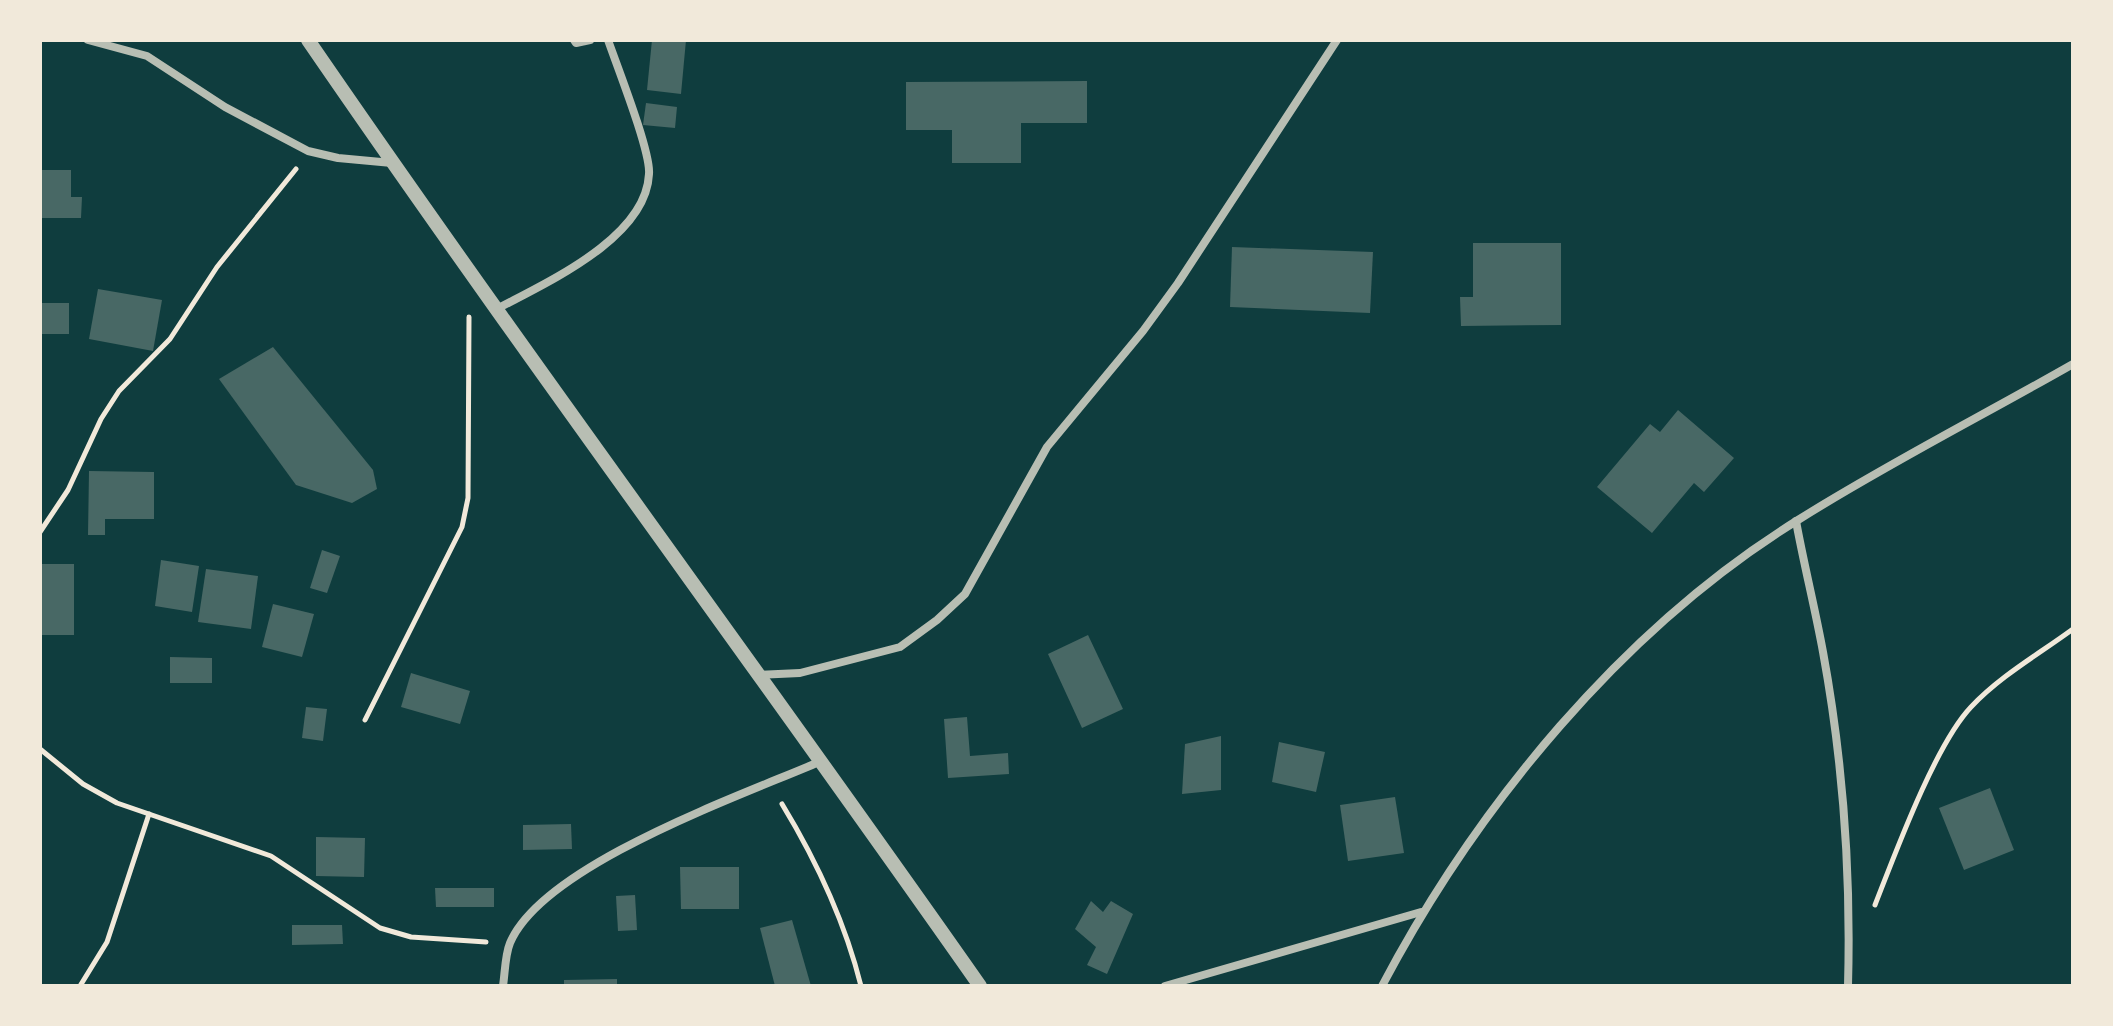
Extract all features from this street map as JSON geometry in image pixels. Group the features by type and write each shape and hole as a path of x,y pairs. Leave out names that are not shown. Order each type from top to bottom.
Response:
{"street":[{"path":"88,40 147,56 225,107 308,151 392,163"},
{"path":"308,40 494,311 819,762 839,785 980,986"},
{"path":"574,40 576,43 590,40"},
{"path":"494,311 596,252 644,201 650,171 608,40"},
{"path":"756,675 800,673 900,647 937,620 965,594 1047,447 1143,331 1178,283 1337,40"},
{"path":"1382,986 1421,912 1500,800 1597,688 1712,582 1796,521 2073,364"},
{"path":"1796,521 1823,653 1837,752 1849,903 1848,986"},
{"path":"503,986 510,944 539,902 596,861 819,762"},
{"path":"1165,986 1421,912"}],"path":[{"path":"40,532 68,490 101,419 119,391 170,339 217,267 288,182 308,151"},
{"path":"365,720 462,527 468,498 469,275"},
{"path":"1872,913 1944,750 1968,709 1991,687 2073,629"},
{"path":"40,749 83,784 117,803 271,856 380,928 411,937 510,944"},
{"path":"770,783 802,837 829,895 861,986"},
{"path":"80,986 107,942 149,814"}],"building":[{"path":"652,40 686,40 681,94 647,90"},
{"path":"1087,81 1087,123 1021,123 1021,163 952,163 952,130 906,130 906,82"},
{"path":"646,103 677,107 675,128 643,125"},
{"path":"40,170 71,170 71,197 82,197 81,218 40,218"},
{"path":"1473,243 1561,243 1561,325 1461,326 1460,297 1473,297"},
{"path":"1232,247 1373,252 1370,313 1230,307"},
{"path":"98,289 162,300 153,351 89,339"},
{"path":"40,303 69,303 69,334 40,334"},
{"path":"273,347 373,470 377,489 352,503 296,485 219,379"},
{"path":"1678,410 1734,458 1704,492 1694,483 1652,533 1597,487 1650,424 1660,432"},
{"path":"89,471 154,472 154,519 105,519 105,535 88,535"},
{"path":"322,550 340,556 327,593 310,588"},
{"path":"161,560 199,566 192,612 155,606"},
{"path":"40,564 74,564 74,635 40,635"},
{"path":"206,569 258,576 251,629 198,622"},
{"path":"273,604 314,614 302,657 262,647"},
{"path":"1088,635 1123,709 1082,728 1048,654"},
{"path":"170,657 212,658 212,683 170,683"},
{"path":"411,673 470,691 460,724 401,707"},
{"path":"306,707 327,709 323,741 302,738"},
{"path":"967,717 970,756 1008,753 1009,774 948,778 944,719"},
{"path":"1221,736 1221,790 1182,794 1185,744"},
{"path":"1279,742 1325,752 1316,792 1272,782"},
{"path":"1990,788 2014,850 1964,870 1939,808"},
{"path":"1395,797 1404,853 1348,861 1340,805"},
{"path":"571,824 572,849 523,850 523,825"},
{"path":"316,837 365,838 364,877 316,876"},
{"path":"680,867 739,867 739,909 681,909"},
{"path":"435,888 494,888 494,907 436,907"},
{"path":"635,895 637,930 618,931 616,896"},
{"path":"1091,901 1103,912 1111,901 1133,914 1107,974 1087,965 1096,947 1075,929"},
{"path":"792,920 811,986 775,986 760,928"},
{"path":"292,925 342,925 343,944 292,945"},
{"path":"617,979 617,986 564,986 564,980"}]}
